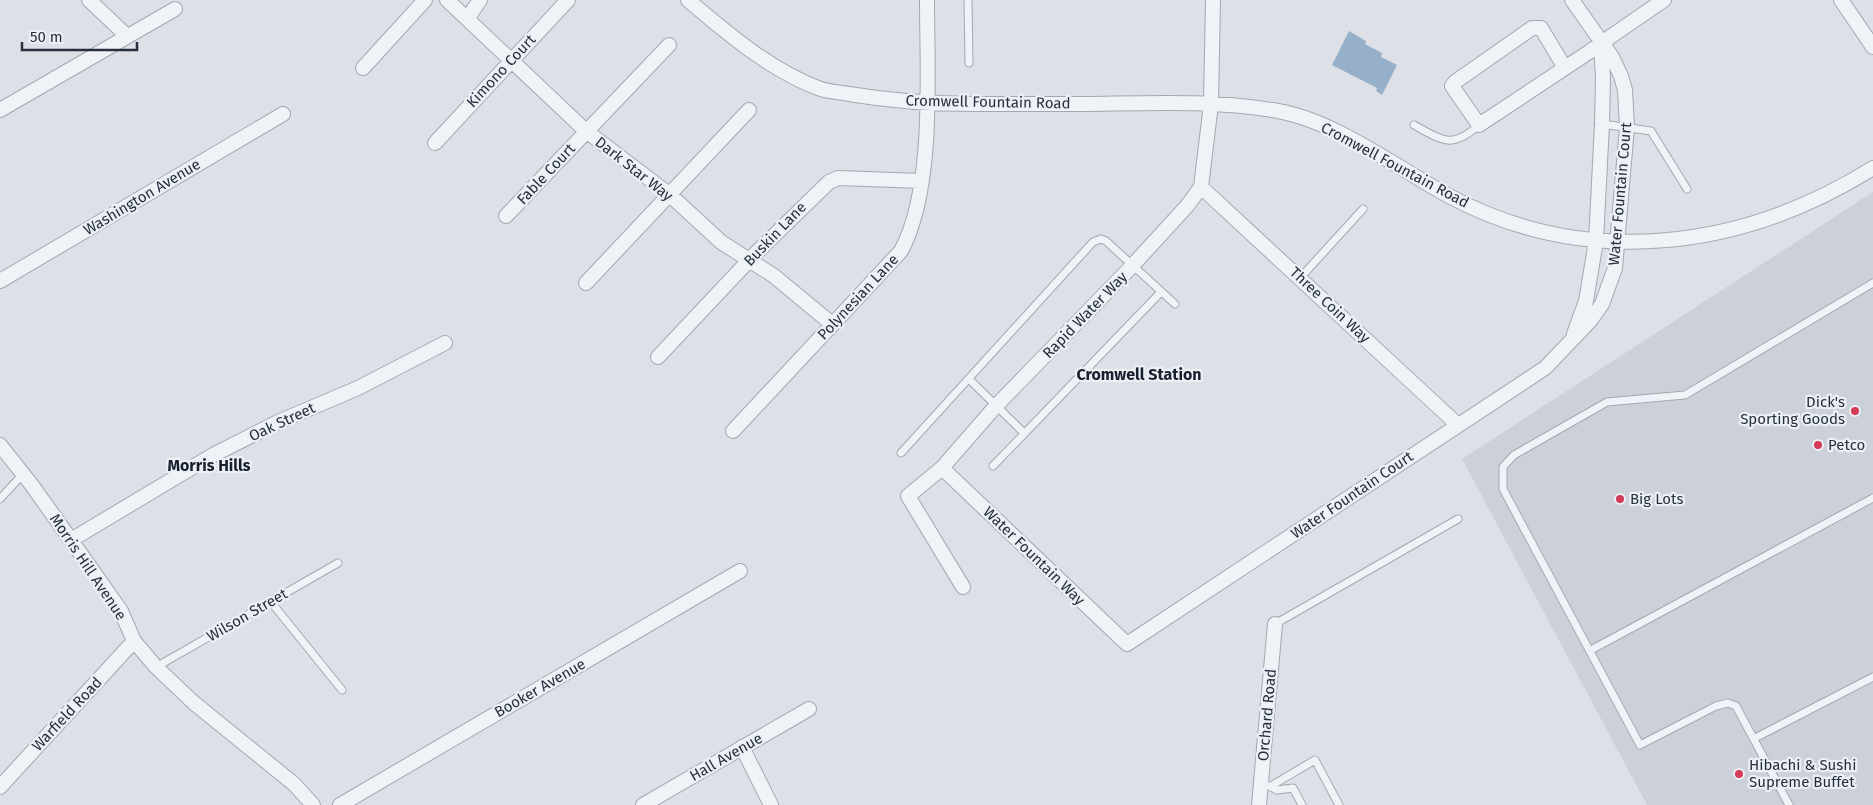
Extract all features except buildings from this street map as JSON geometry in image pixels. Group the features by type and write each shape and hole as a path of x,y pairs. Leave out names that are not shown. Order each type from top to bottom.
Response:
{"street":[{"path":"89,0 127,36"},
{"path":"363,68 425,0"},
{"name":"Dark Star Way","path":"447,0 586,132 669,194 721,242 774,276 832,324"},
{"path":"467,19 480,0"},
{"name":"Kimono Court","path":"435,143 568,0"},
{"name":"Cromwell Fountain Road","path":"688,0 730,35 785,72 820,89 927,104 1147,102 1212,104 1279,111 1324,125 1449,196 1505,222 1538,231 1596,241 1666,240 1703,237 1778,216 1820,198 1873,168"},
{"name":"Polynesian Lane","path":"733,431 901,252 910,234 922,181 927,104 927,0"},
{"name":"Rapid Water Way","path":"963,587 908,496 942,468 995,407 1132,266 1187,206 1201,186 1212,104 1213,0"},
{"name":"Water Fountain Court","path":"1127,644 1545,368 1590,321 1602,304 1615,268 1627,127 1625,90 1612,58 1572,0"},
{"path":"1565,68 1541,28 1532,28 1452,86 1480,125 1565,68 1664,0"},
{"path":"1841,0 1873,47"},
{"path":"0,110 174,9"},
{"name":"Water Fountain Court","path":"1572,339 1586,301 1596,241 1604,77 1601,43"},
{"name":"Fable Court","path":"506,216 669,46"},
{"path":"586,282 750,110"},
{"name":"Washington Avenue","path":"0,280 283,114"},
{"name":"Buskin Lane","path":"658,357 750,260 828,182 838,178 922,181"},
{"name":"Three Coin Way","path":"1201,186 1458,424"},
{"name":"Oak Street","path":"71,540 213,455 278,422 358,388 445,343"},
{"name":"Morris Hill Avenue","path":"0,446 71,540 121,611 134,641 156,667 194,703 294,784 312,805"},
{"name":"Water Fountain Way","path":"942,468 1127,644"},
{"name":"Booker Avenue","path":"340,805 740,571"},
{"name":"Orchard Road","path":"1259,805 1266,786 1275,624"},
{"name":"Warfield Road","path":"0,786 134,641"},
{"name":"Hall Avenue","path":"643,805 809,709"},
{"path":"742,747 771,805"}],"lane":[{"path":"968,0 969,63"},
{"path":"1602,124 1651,131 1687,189"},
{"path":"1414,125 1442,141 1464,138 1480,125"},
{"path":"1301,277 1364,209"},
{"path":"901,453 1094,242 1101,239 1106,241 1175,304"},
{"path":"1789,805 1736,706 1728,703 1716,706 1640,745 1591,650 1503,489 1503,467 1514,455 1607,402 1685,395 1873,283"},
{"path":"993,466 1161,292"},
{"path":"970,379 995,407 1024,433"},
{"path":"0,499 23,474"},
{"path":"1591,650 1873,498"},
{"path":"1275,624 1458,519"},
{"name":"Wilson Street","path":"156,667 338,563"},
{"path":"271,602 342,690"},
{"path":"1754,738 1873,677"},
{"path":"1266,786 1315,760 1339,805"},
{"path":"1266,786 1277,790 1293,788 1302,805"}],"shaded area":[{"path":"1873,192 1873,805 1647,805 1462,459"}],"water":[{"path":"1349,31 1366,41 1365,44 1382,53 1381,57 1397,65 1382,95 1376,91 1377,88 1332,65"}],"place":[{"name":"Dick's Sporting Goods","path":"1855,411"},
{"name":"Petco","path":"1818,445"},
{"name":"Big Lots","path":"1620,499"},
{"name":"Hibachi & Sushi Supreme Buffet","path":"1739,774"}],"district":[{"name":"Cromwell Station","path":"1139,374"},
{"name":"Morris Hills","path":"209,465"}]}
